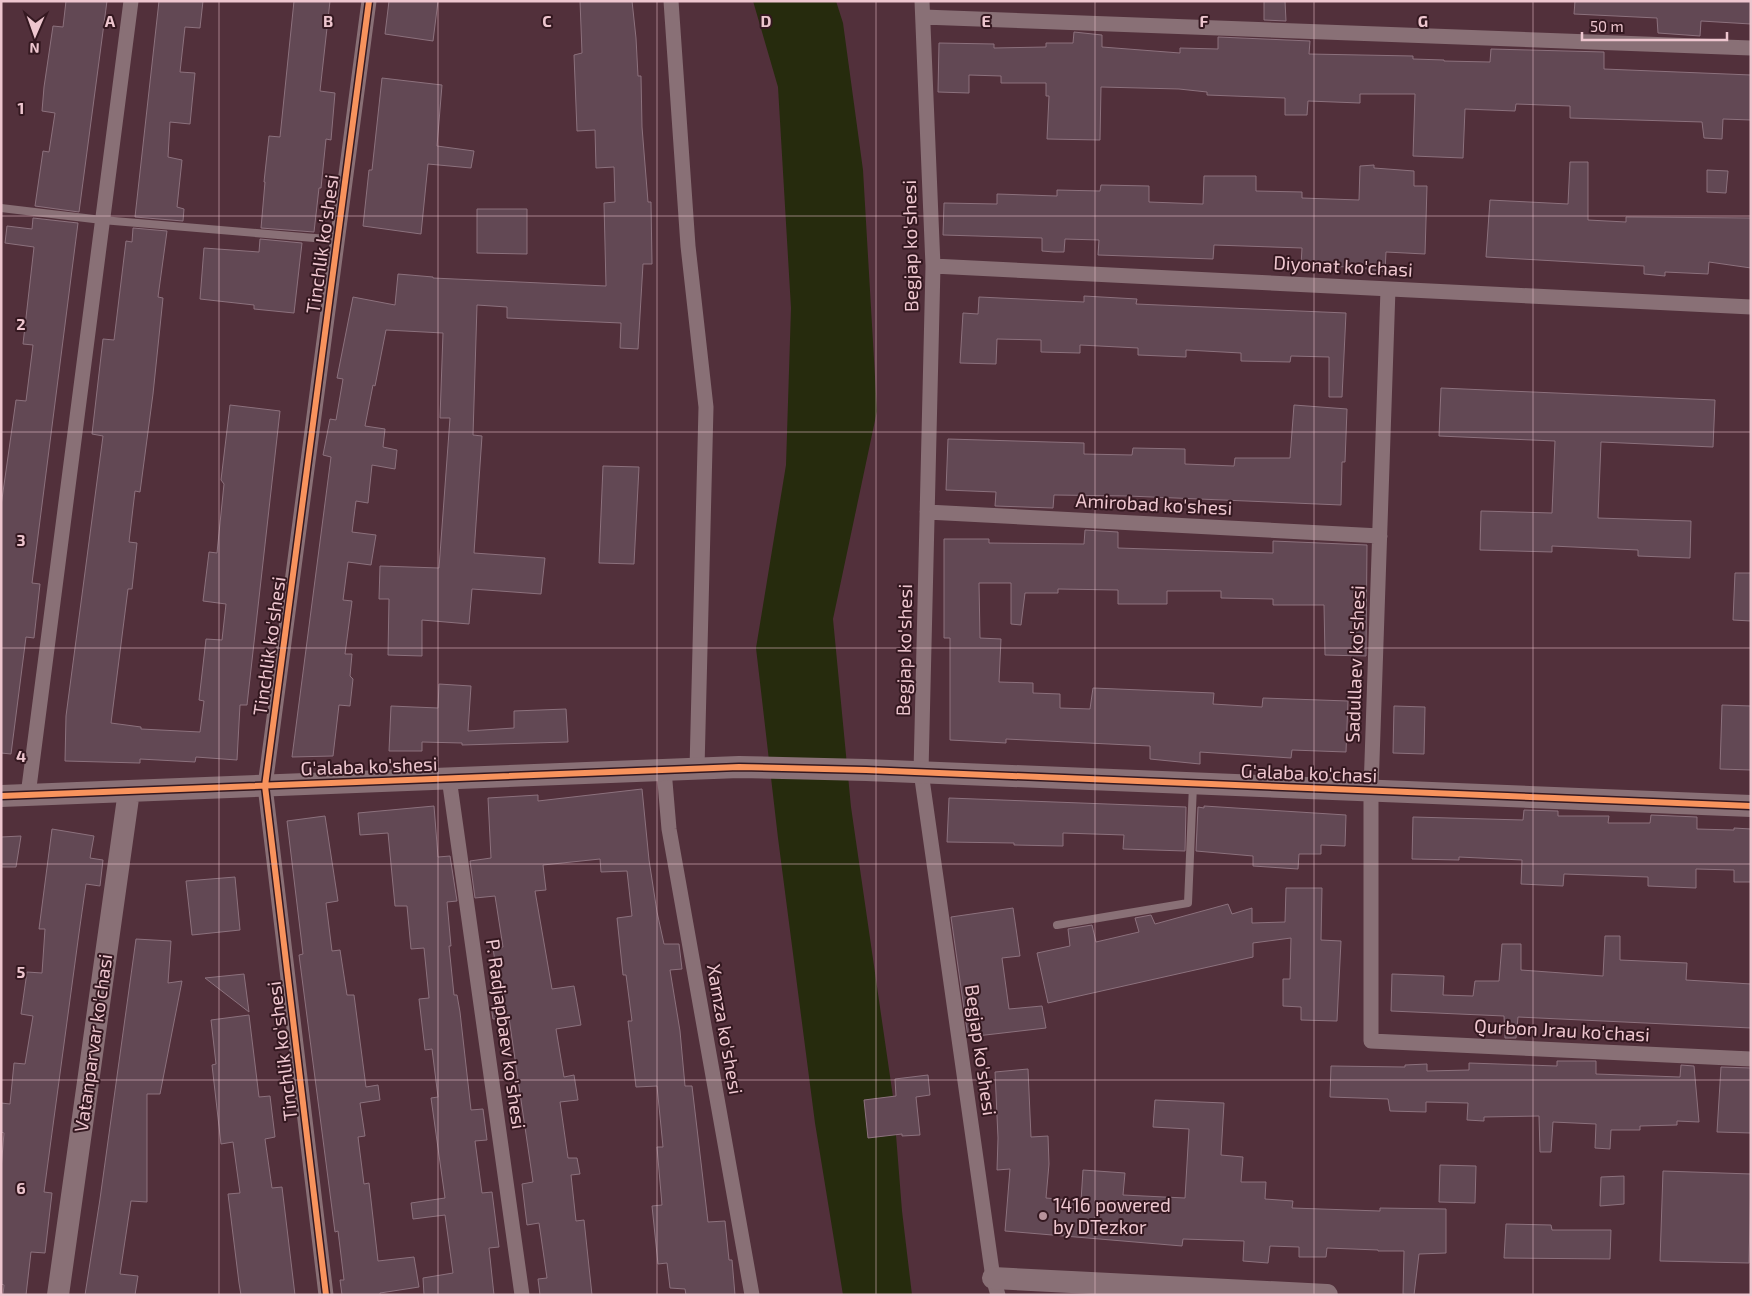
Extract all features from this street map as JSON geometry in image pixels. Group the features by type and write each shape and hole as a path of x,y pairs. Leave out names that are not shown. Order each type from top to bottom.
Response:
{"street":[{"path":"28,795 131,1"},
{"name":"Tinchlik ko'shesi","path":"326,1295 265,786 369,1"},
{"path":"671,1 688,246 706,407 697,769"},
{"name":"Begjap ko'shesi","path":"922,1 933,266 921,772 996,1286"},
{"path":"923,18 1751,48"},
{"name":"Diyonat ko'chasi","path":"933,266 1751,307"},
{"name":"Sadullaev ko'shesi","path":"1371,1041 1371,790 1388,289"},
{"name":"Amirobad ko'shesi","path":"927,512 1380,536"},
{"name":"G'alaba ko'shesi","path":"1,796 739,767 866,770"},
{"name":"Xamza ko'shesi","path":"664,770 671,839 752,1295"},
{"name":"G'alaba ko'chasi","path":"866,770 1751,806"},
{"name":"P. Radjapbaev ko'shesi","path":"449,778 522,1295"},
{"name":"Vatanparvar ko'chasi","path":"58,1295 128,791"},
{"name":"Qurbon Jrau ko'chasi","path":"1371,1041 1751,1059"},
{"path":"996,1286 1327,1295"}],"lane":[{"path":"1,208 102,220 338,240"},
{"path":"1057,925 1188,903 1194,783"}],"shaded area":[{"path":"753,1 836,1 843,23 863,170 877,411 833,619 851,807 893,1097 902,1211 912,1295 843,1295 815,1123 778,838 756,648 786,465 791,308 778,87"}],"building":[{"path":"66,1 107,1 79,212 35,206 43,151 49,152 55,113 42,111 53,26 63,27"},
{"path":"159,1 203,1 200,28 185,27 180,72 195,73 190,124 170,122 168,157 182,160 177,207 184,209 183,221 135,217"},
{"path":"294,1 330,1 320,91 335,93 331,140 326,139 314,232 261,228 269,136 280,137"},
{"path":"389,1 438,1 433,41 385,34"},
{"path":"580,1 632,1 638,76 641,76 642,127 648,202 651,202 652,264 643,264 638,349 620,348 621,323 507,318 507,307 477,305 473,435 482,436 474,553 545,558 541,594 472,589 469,624 422,620 422,656 388,655 389,599 379,599 380,566 439,568 450,418 440,418 443,333 386,330 365,426 385,429 383,447 397,450 395,469 372,465 368,503 356,501 352,532 376,535 371,565 348,562 343,600 352,601 345,654 352,654 350,676 353,679 350,706 339,705 333,756 292,757 331,457 323,455 330,419 336,420 343,379 337,378 353,297 395,305 398,274 433,278 606,286 604,203 615,202 614,167 596,168 595,130 577,131 574,55 582,53"},
{"path":"1264,1 1285,1 1286,21 1264,20"},
{"path":"1575,1 1751,1 1751,24 1701,21 1700,36 1658,33 1657,18 1574,14"},
{"path":"1074,32 1102,35 1102,47 1180,53 1180,48 1218,49 1218,37 1310,41 1309,54 1413,56 1413,59 1444,61 1490,62 1491,49 1604,52 1604,69 1751,75 1751,120 1723,119 1722,139 1704,138 1702,122 1570,118 1570,106 1516,104 1515,111 1465,109 1463,158 1413,156 1415,94 1360,94 1360,103 1308,101 1307,115 1285,115 1285,98 1207,95 1207,92 1179,89 1101,87 1100,140 1047,139 1049,96 1046,96 1046,83 1001,83 1001,76 969,75 969,93 938,92 939,43 994,44 994,48 1046,47 1046,43 1073,43"},
{"path":"382,78 442,85 437,146 474,151 471,168 428,164 421,234 363,226 369,170 372,170"},
{"path":"1570,162 1588,162 1588,220 1626,222 1626,217 1751,218 1751,268 1709,262 1708,274 1665,272 1665,276 1644,274 1644,266 1486,257 1490,200 1568,204"},
{"path":"1374,165 1374,168 1414,171 1414,186 1427,186 1425,254 1386,252 1385,272 1356,267 1301,266 1302,248 1214,245 1213,259 1098,255 1099,240 1065,239 1064,252 1054,252 1042,251 1042,238 943,235 944,203 997,204 997,194 1057,196 1057,190 1100,191 1101,185 1149,186 1149,202 1203,204 1204,176 1256,176 1256,191 1302,192 1302,198 1359,200 1360,166"},
{"path":"1707,170 1728,171 1726,193 1707,192"},
{"path":"477,209 527,209 527,254 477,253"},
{"path":"33,218 78,223 32,583 40,584 34,638 26,637 11,754 1,753 1,506 16,400 26,401 33,345 23,344 34,247 5,243 7,226 32,229"},
{"path":"133,228 167,231 158,297 163,298 153,394 140,492 135,491 129,542 137,543 132,589 128,589 111,723 141,727 141,729 200,732 204,701 199,700 206,639 222,640 226,604 203,601 209,552 217,553 224,484 221,480 230,405 280,411 247,705 240,705 237,760 196,757 195,762 140,759 140,763 65,761 66,716 103,436 92,434 103,339 114,340 126,241 132,242"},
{"path":"260,239 302,243 294,313 254,309 254,305 200,299 204,248 259,252"},
{"path":"1084,296 1137,299 1136,304 1346,313 1342,397 1329,397 1329,357 1291,356 1290,362 1241,361 1241,353 1186,350 1186,357 1138,355 1138,348 1080,345 1080,353 1041,352 1041,340 997,339 996,364 960,363 963,313 978,314 979,297 1084,302"},
{"path":"1441,388 1715,400 1713,447 1601,442 1598,518 1691,521 1690,558 1638,556 1638,550 1552,546 1552,552 1480,550 1481,511 1552,513 1555,441 1439,436"},
{"path":"1294,405 1347,409 1345,462 1342,462 1341,505 1128,496 1054,495 1053,508 995,506 996,492 946,490 948,439 1084,443 1084,454 1132,455 1133,448 1185,449 1185,464 1234,466 1235,458 1290,458"},
{"path":"603,466 639,467 634,564 599,563"},
{"path":"1085,530 1118,532 1118,548 1273,553 1273,541 1367,545 1366,656 1325,655 1324,605 1273,605 1273,599 1221,598 1221,591 1167,591 1167,604 1118,604 1118,590 1058,589 1058,593 1025,593 1021,625 1011,624 1011,583 979,583 980,638 1001,639 999,682 1033,683 1033,693 1060,694 1060,708 1090,709 1093,688 1214,693 1213,704 1262,707 1263,698 1348,701 1346,752 1292,750 1291,758 1200,752 1200,764 1150,759 1150,746 1006,739 1006,743 950,740 950,638 944,638 944,539 989,539 989,543 1084,544"},
{"path":"1735,573 1751,573 1751,621 1733,620"},
{"path":"439,684 471,686 468,731 514,728 514,711 566,709 568,742 462,745 462,743 422,742 422,751 389,751 391,706 438,708"},
{"path":"1722,705 1751,706 1751,770 1720,769"},
{"path":"1394,706 1425,707 1424,754 1393,753"},
{"path":"642,789 649,860 664,944 679,944 682,969 670,970 680,1031 685,1086 692,1086 708,1222 725,1221 729,1260 732,1260 735,1295 686,1295 685,1289 670,1288 667,1263 658,1264 652,1206 662,1205 657,1147 663,1147 657,1086 636,1087 628,1021 632,1021 626,975 623,975 617,918 632,916 627,871 601,872 600,859 543,865 546,890 535,891 552,989 574,986 581,1025 556,1029 564,1077 574,1075 578,1100 560,1102 568,1158 577,1158 580,1174 571,1175 576,1221 584,1220 592,1295 540,1295 538,1279 547,1278 539,1223 527,1225 522,1184 533,1182 509,1018 493,1019 491,1006 501,1004 493,948 503,947 495,896 475,898 470,861 491,858 488,798 538,795 538,801"},
{"path":"949,798 1186,807 1185,851 1123,849 1124,835 1063,833 1063,846 947,842"},
{"path":"434,806 438,857 450,856 457,901 447,902 451,946 449,946 454,995 457,995 460,1012 471,1110 483,1109 487,1140 475,1141 482,1193 492,1192 499,1247 489,1248 494,1295 424,1295 423,1278 453,1273 445,1215 413,1219 411,1203 445,1198 431,1098 438,1097 432,1049 425,1050 419,999 429,998 424,948 411,949 407,906 395,906 388,833 360,835 358,813"},
{"path":"1204,806 1346,815 1345,846 1321,845 1321,854 1299,854 1298,869 1253,866 1253,856 1196,851 1198,807 1204,808"},
{"path":"1524,810 1558,811 1558,816 1609,816 1608,823 1650,823 1651,815 1697,817 1697,829 1751,829 1751,882 1734,882 1734,870 1696,869 1696,888 1648,886 1648,877 1564,874 1563,886 1521,884 1522,860 1459,857 1459,860 1412,859 1413,817 1523,820"},
{"path":"325,816 338,901 326,903 332,951 340,950 347,995 354,995 366,1087 378,1085 380,1100 360,1103 365,1136 358,1137 364,1184 369,1183 378,1261 414,1257 419,1287 380,1293 380,1295 342,1295 340,1280 344,1280 338,1231 335,1232 299,955 303,954 287,821"},
{"path":"52,829 94,836 90,858 103,860 100,886 86,884 44,1192 52,1193 45,1253 31,1252 26,1295 3,1295 4,1285 1,1284 1,1170 4,1133 1,1132 1,1103 10,1104 14,1063 25,1064 33,1016 21,1014 27,972 42,973 45,929 39,929"},
{"path":"21,836 16,867 1,867 1,837"},
{"path":"235,877 240,930 192,935 186,881"},
{"path":"1286,888 1322,888 1321,940 1341,941 1337,1021 1301,1020 1301,1007 1283,1006 1283,979 1290,979 1291,938 1253,943 1253,957 1048,1003 1037,953 1070,946 1068,929 1092,925 1096,942 1139,932 1135,918 1151,915 1155,924 1228,904 1232,914 1252,908 1252,923 1285,922"},
{"path":"1013,908 1020,956 1002,958 1009,1009 1042,1006 1046,1028 968,1037 951,917"},
{"path":"1605,936 1620,936 1620,960 1687,963 1686,980 1751,984 1751,1028 1518,1017 1516,1038 1505,1038 1504,1016 1391,1011 1392,974 1444,976 1443,995 1473,996 1475,981 1499,981 1502,944 1521,944 1521,970 1603,976"},
{"path":"136,939 171,941 168,983 182,981 160,1094 147,1094 147,1202 131,1201 120,1274 138,1276 135,1295 85,1295 100,1199"},
{"path":"244,974 249,1012 205,978"},
{"path":"249,1015 259,1097 270,1096 275,1137 265,1139 272,1188 282,1187 295,1295 241,1295 239,1283 228,1194 240,1193 233,1142 221,1144 212,1065 216,1064 211,1020"},
{"path":"1557,1061 1596,1061 1596,1074 1680,1077 1681,1065 1694,1066 1699,1122 1677,1121 1677,1125 1640,1126 1640,1130 1611,1130 1610,1149 1595,1148 1596,1124 1553,1122 1551,1152 1540,1152 1539,1116 1484,1117 1484,1121 1467,1120 1468,1103 1426,1102 1426,1112 1390,1111 1388,1099 1330,1097 1331,1066 1405,1067 1405,1065 1427,1064 1427,1071 1469,1070 1469,1063 1557,1066"},
{"path":"1721,1067 1751,1068 1751,1133 1717,1132"},
{"path":"1028,1069 1031,1137 1048,1136 1049,1164 1046,1198 1081,1201 1083,1170 1125,1173 1123,1195 1185,1198 1189,1129 1153,1127 1155,1100 1224,1103 1221,1155 1243,1157 1241,1182 1266,1182 1265,1199 1293,1201 1292,1208 1380,1211 1380,1208 1446,1209 1446,1253 1419,1254 1414,1295 1410,1295 1403,1294 1404,1251 1327,1248 1326,1257 1299,1257 1299,1247 1270,1246 1268,1263 1243,1261 1244,1241 1183,1239 1182,1246 1005,1231 1010,1169 997,1170 998,1138 995,1072"},
{"path":"928,1075 930,1095 916,1097 920,1135 902,1136 902,1134 868,1138 864,1100 896,1096 895,1079"},
{"path":"1440,1165 1476,1166 1475,1203 1439,1202"},
{"path":"1663,1171 1751,1174 1749,1263 1660,1261"},
{"path":"1624,1176 1624,1204 1600,1206 1601,1177"},
{"path":"1506,1224 1551,1225 1552,1230 1611,1230 1610,1259 1504,1258"}],"cycle path":[{"path":"326,1295 265,786 369,1"},
{"path":"1,796 739,767 866,770 1751,806"}],"place":[{"name":"1416 powered by DTezkor","path":"1043,1216"}]}
